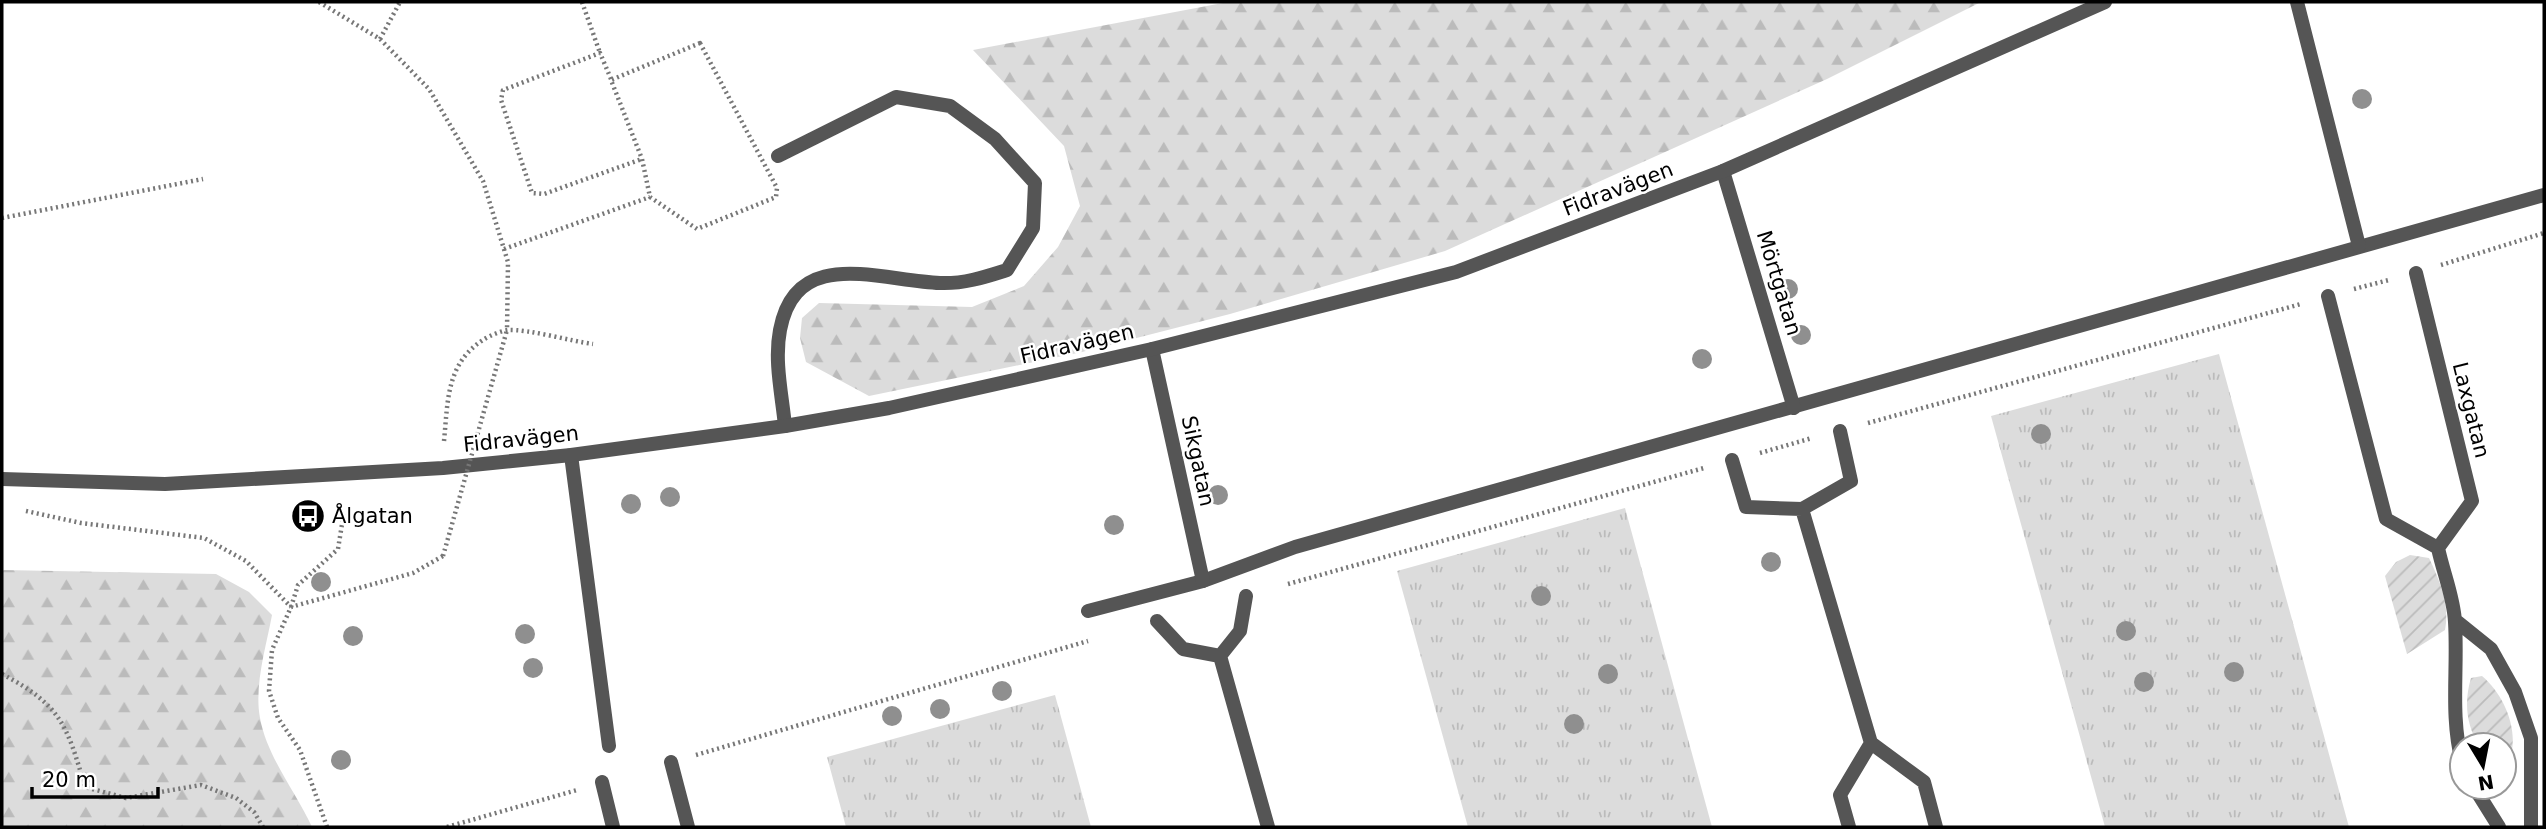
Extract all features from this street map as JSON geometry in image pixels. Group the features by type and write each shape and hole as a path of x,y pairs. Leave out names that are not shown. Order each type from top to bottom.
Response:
{"street":[{"name":"Fidravägen","path":"2,479 165,484 443,468 571,455 785,426 889,408 1152,349 1456,272 1723,171 2105,2"},
{"path":"2297,2 2359,246"},
{"path":"778,156 896,97 950,106 995,139 1035,183 1033,228 1007,270 974,281 940,283 875,275 839,275 807,281 787,302 779,333 779,369 785,426"},
{"name":"Mörtgatan","path":"1723,171 1794,408"},
{"path":"1088,611 1203,581 1295,547 2544,195"},
{"name":"Laxgatan","path":"2416,272 2472,501 2438,548"},
{"path":"2328,296 2386,519 2438,548 2455,620 2456,731"},
{"name":"Sikgatan","path":"1152,349 1203,581"},
{"path":"1732,460 1746,508 1802,509 1851,481 1840,431"},
{"path":"571,455 609,746"},
{"path":"1802,509 1871,743 1924,782 1936,827"},
{"path":"1220,656 1240,631 1246,596"},
{"path":"2455,620 2491,649 2515,692 2531,738 2532,827"},
{"path":"1157,621 1183,649 1220,656"},
{"path":"1220,656 1268,827"},
{"path":"1849,827 1840,795 1871,743"},
{"path":"671,762 688,827"},
{"path":"602,782 613,827"},
{"path":"2483,801 2499,827"}],"path":[{"path":"291,607 413,573 443,556 507,330 508,262 483,181 429,89 380,39 319,2"},
{"path":"380,39 400,2"},
{"path":"582,2 600,53 642,159 650,197 696,229 776,197 777,188 700,43 611,80"},
{"path":"600,53 503,90 501,100 532,193 544,194 642,159"},
{"path":"2,218 204,179"},
{"path":"504,249 650,197"},
{"path":"1246,596 2416,272 2544,233"},
{"path":"446,425 455,369 467,350 488,337 507,330 593,344"},
{"path":"15,509 80,523 204,538 246,561 291,607"},
{"path":"327,827 300,751 278,718 269,691 272,650 298,585 338,550 344,512"},
{"path":"671,762 1091,640"},
{"path":"2,674 28,688 52,707 69,734 85,787 126,798 201,785 236,798 254,812 264,827"},
{"path":"447,827 602,782"}],"green space":[{"path":"1228,2 1981,2 1827,79 1445,251 1230,314 1082,352 869,396 806,362 800,338 802,318 819,303 972,307 1024,286 1058,247 1080,206 1064,146 973,50"},
{"path":"2219,354 2349,827 2105,827 1991,416"},
{"path":"1625,508 1712,827 1468,827 1397,571"},
{"path":"2410,555 2429,558 2443,593 2446,621 2445,630 2407,654 2385,576 2396,562"},
{"path":"2,570 216,574 249,592 272,615 258,693 260,718 275,760 312,827 2,827"},
{"path":"2482,676 2499,695 2512,731 2473,731 2467,704 2471,678"},
{"path":"1055,695 1091,827 846,827 827,757"}],"place":[{"name":"Ålgatan","path":"308,516"}]}
